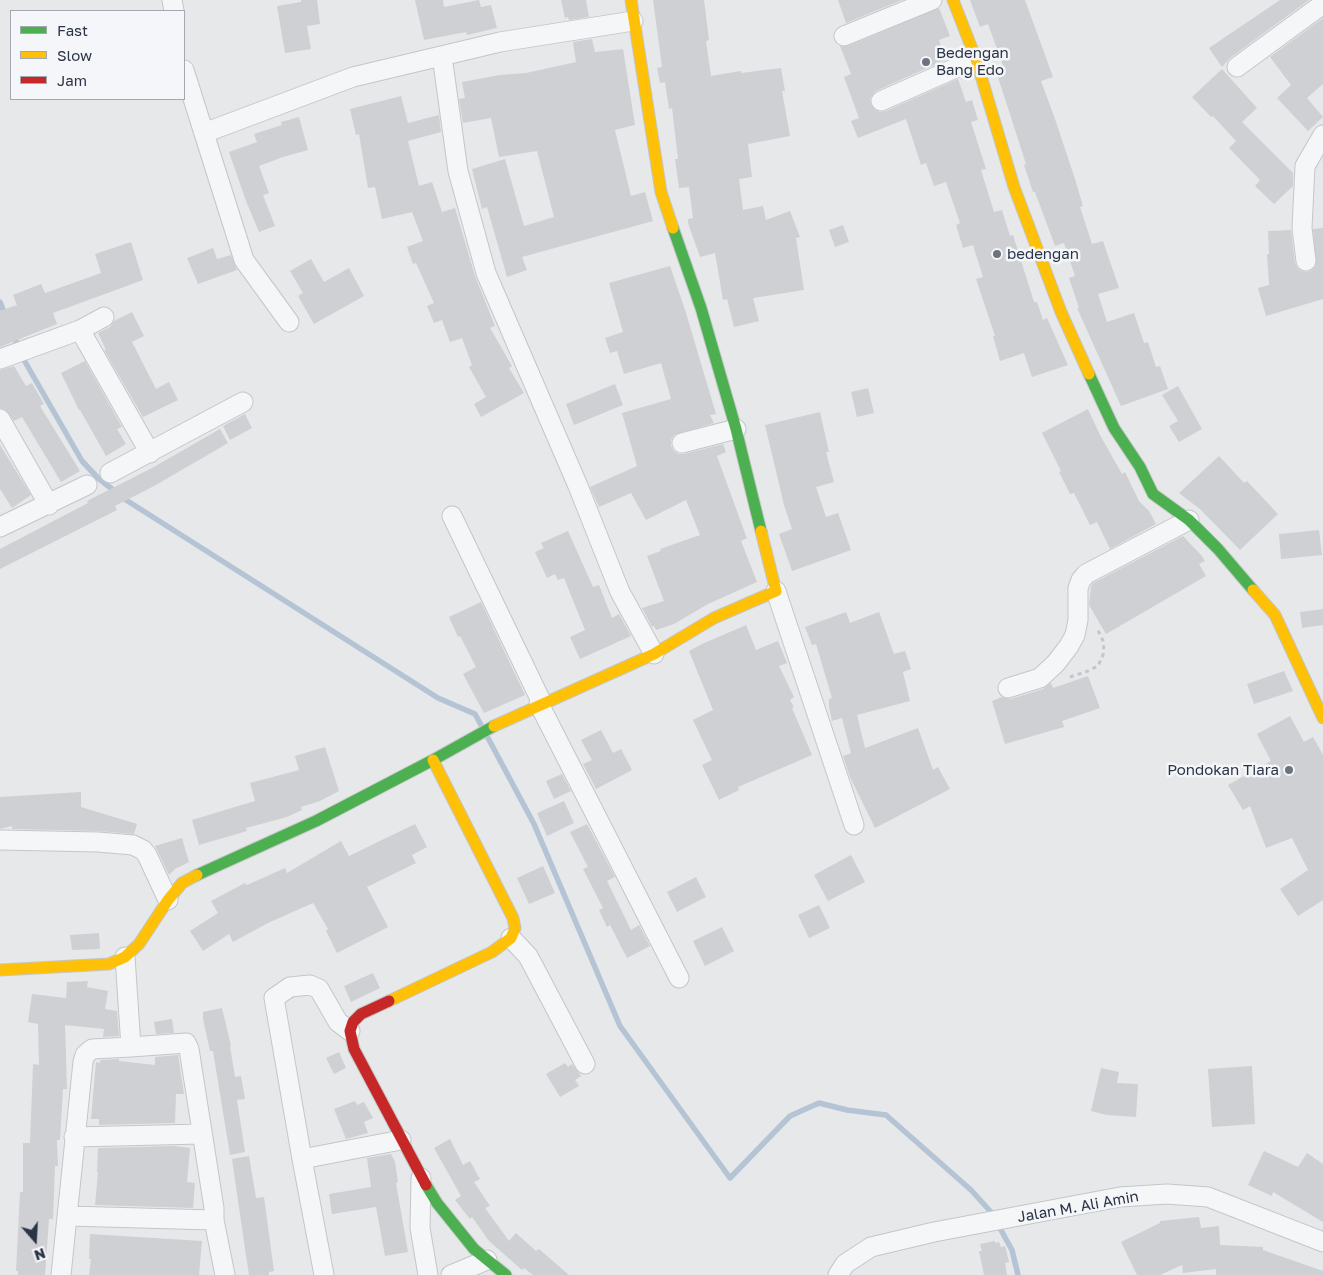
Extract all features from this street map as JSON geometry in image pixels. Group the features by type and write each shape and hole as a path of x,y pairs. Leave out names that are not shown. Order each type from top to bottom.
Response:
{"street":[{"path":"631,0 661,192 701,308 736,429 776,591 854,825"},
{"path":"844,36 932,0"},
{"path":"953,0 976,59 1014,187 1061,312 1114,428 1140,467 1153,494 1189,520 1230,563 1275,615 1323,718"},
{"path":"1237,67 1323,4"},
{"path":"204,133 353,77 500,42 633,21"},
{"path":"442,56 458,171 486,273 578,486 620,592 654,654"},
{"path":"881,101 976,59"},
{"path":"185,73 244,260 289,322"},
{"path":"1306,261 1302,228 1305,166 1323,135"},
{"path":"13,354 80,330 104,318"},
{"path":"80,330 150,453"},
{"path":"110,472 150,453 243,402"},
{"path":"0,419 49,505"},
{"path":"682,443 736,429"},
{"path":"0,527 87,485"},
{"path":"452,516 540,704 679,978"},
{"path":"1008,688 1040,678 1069,646 1075,636 1078,620 1078,588 1086,574 1189,520"},
{"path":"0,970 109,964 125,957 139,944 168,900 182,883 316,821 433,760 488,728 654,654 714,618 776,591"},
{"path":"433,760 513,918 516,928 511,938 492,952 361,1014 353,1022 350,1031 354,1050 421,1177 437,1203 461,1234 487,1260 506,1275"},
{"path":"0,840 98,842 134,845 143,850 147,855 168,900"},
{"path":"511,938 528,956 585,1064"},
{"path":"125,957 131,1048"},
{"path":"324,1275 274,998 290,987 310,985 318,989 338,1022 350,1031"},
{"path":"61,1275 74,1137 85,1055 92,1049 99,1048 131,1048 186,1043 193,1075 214,1208 214,1220 225,1275"},
{"path":"74,1137 201,1134"},
{"path":"302,1159 402,1140"},
{"path":"421,1177 420,1228 428,1275"},
{"name":"Jalan M. Ali Amin","path":"838,1275 845,1264 871,1247 934,1232 1120,1197 1167,1194 1208,1198 1323,1242"},
{"path":"68,1216 214,1220"},
{"path":"452,1275 487,1260"}],"building":[{"path":"301,0 317,0 320,24 307,26 311,49 285,53 277,6 301,2"},
{"path":"415,0 443,0 444,7 479,0 481,7 491,5 497,28 467,35 466,32 424,40"},
{"path":"561,0 586,0 589,17 569,20 568,17 565,18"},
{"path":"653,0 704,0 709,40 706,41 711,76 741,71 741,73 781,68 785,91 782,91 790,136 748,144 752,177 739,179 743,210 763,206 766,220 790,211 800,237 796,238 804,290 753,298 759,321 734,327 727,299 723,300 715,253 700,257 688,223 688,219 693,218 689,187 679,188 675,159 678,159 672,108 669,109 665,82 660,83 657,68 662,67"},
{"path":"838,0 902,0 846,23"},
{"path":"970,0 1025,0 1053,77 1041,81 1075,179 1083,206 1080,207 1092,244 1103,241 1119,288 1098,294 1107,322 1134,313 1144,343 1148,342 1156,367 1160,366 1168,389 1121,406 1077,308 1079,308 1069,278 1075,276 1064,243 1055,246 1035,192 1033,192 996,71 1004,68 988,24 980,27"},
{"path":"1280,0 1309,0 1230,58 1222,67 1209,48"},
{"path":"939,8 950,36 939,40 945,60 876,91 870,99 871,105 880,112 886,111 958,79 966,102 972,100 978,120 971,122 986,169 981,170 994,212 1002,210 1010,236 1013,235 1034,302 1037,302 1043,320 1047,318 1068,365 1032,377 1024,353 1000,361 993,336 995,336 976,279 983,277 973,245 963,248 956,225 960,223 946,182 934,186 926,163 921,165 906,119 858,138 851,121 859,118 844,77 851,74 840,46 848,46"},
{"path":"1323,18 1323,84 1307,98 1323,117 1308,131 1277,98 1291,85 1270,57"},
{"path":"592,39 595,52 623,49 635,125 615,130 631,196 645,192 653,221 522,257 527,270 507,277 487,207 482,209 472,169 505,159 524,226 554,217 537,151 499,157 491,118 463,123 459,99 465,98 462,82 500,75 526,73 576,62 573,42"},
{"path":"1222,69 1257,108 1242,122 1293,173 1293,186 1274,204 1255,186 1260,180 1229,148 1236,141 1192,97"},
{"path":"401,96 408,123 439,115 441,132 408,141 419,186 432,182 442,212 455,208 475,276 495,326 490,328 512,366 509,368 524,393 481,417 474,404 486,397 469,367 472,365 462,338 450,342 442,320 434,323 427,306 434,303 416,263 413,264 407,247 423,241 412,212 382,219 375,187 368,188 359,134 356,135 350,109"},
{"path":"299,117 308,150 259,166 269,193 263,195 275,226 259,232 229,152 257,142 254,134 282,125 281,122"},
{"path":"843,225 849,242 835,247 829,230"},
{"path":"1323,228 1323,299 1266,316 1258,288 1269,285 1268,231 1291,230 1295,263 1301,271 1307,272 1316,265 1313,229"},
{"path":"131,242 143,280 53,313 57,324 0,347 0,311 17,305 13,295 41,284 45,293 101,273 95,254"},
{"path":"213,248 217,259 231,255 237,270 198,284 187,258"},
{"path":"311,259 324,282 349,268 364,296 314,324 298,296 303,293 290,271"},
{"path":"670,266 716,414 710,415 714,423 674,435 671,440 671,446 674,451 684,454 723,444 726,452 717,456 747,538 741,541 757,582 708,604 674,624 656,630 654,626 652,627 642,608 664,601 647,556 661,551 660,549 700,535 686,500 646,520 631,493 599,507 590,487 637,466 622,413 671,399 661,363 624,374 617,351 610,353 605,338 623,332 609,283"},
{"path":"132,312 144,336 132,342 156,389 169,382 178,400 143,417 104,350 106,350 98,333 110,327 114,321"},
{"path":"85,361 122,427 117,429 126,444 106,456 79,410 61,373"},
{"path":"14,366 26,386 32,383 44,404 40,406 80,471 61,482 22,417 14,421 6,410 0,408 0,370"},
{"path":"615,384 623,405 574,425 566,404"},
{"path":"1178,386 1202,429 1179,442 1169,426 1178,421 1162,395"},
{"path":"868,388 874,413 857,417 851,392"},
{"path":"1088,409 1122,474 1125,472 1139,501 1149,511 1156,524 1110,549 1097,522 1090,525 1074,493 1070,494 1042,433"},
{"path":"820,412 829,452 826,452 834,482 816,487 826,517 838,513 851,550 792,571 779,534 792,529 784,505 765,425"},
{"path":"245,414 252,428 230,440 223,426"},
{"path":"220,429 228,443 156,485 115,506 117,510 0,569 0,549 88,503 87,501 152,468"},
{"path":"0,445 31,495 12,508 0,489"},
{"path":"1219,456 1244,483 1247,481 1278,514 1240,550 1200,509 1179,493"},
{"path":"1319,530 1322,555 1281,559 1279,534"},
{"path":"568,531 593,587 599,585 612,618 619,614 631,636 580,659 570,637 585,630 564,578 558,580 555,574 547,578 535,552 544,548 541,543"},
{"path":"1183,536 1205,561 1199,564 1206,576 1106,634 1089,605 1093,583"},
{"path":"481,602 525,695 484,713 463,674 476,667 460,636 458,637 449,617"},
{"path":"1323,609 1323,625 1302,628 1300,612"},
{"path":"846,612 850,623 879,612 894,654 905,651 911,669 903,672 910,701 857,715 865,748 918,728 933,770 938,767 950,789 875,828 850,777 843,756 851,753 842,718 832,721 829,699 832,698 816,644 812,645 805,627"},
{"path":"746,625 756,650 778,641 787,663 779,666 794,697 790,700 794,707 792,708 812,755 738,787 739,790 719,800 702,765 712,760 693,720 713,710 689,651"},
{"path":"1284,671 1293,691 1254,704 1247,684"},
{"path":"1088,676 1100,708 1062,721 1064,727 1005,744 992,701 1002,697 1011,699 1043,689 1051,683 1053,688"},
{"path":"1290,716 1304,742 1313,737 1323,755 1323,900 1298,916 1280,889 1308,870 1292,838 1266,848 1250,806 1243,810 1228,785 1271,761 1257,734"},
{"path":"601,730 613,753 621,749 632,770 596,789 583,764 592,760 581,740"},
{"path":"325,747 339,791 320,801 301,807 302,810 287,817 246,828 247,831 199,845 192,820 255,801 250,783 299,770 295,756"},
{"path":"562,774 571,791 554,799 546,781"},
{"path":"81,792 81,807 137,824 134,834 98,831 12,829 12,826 0,829 0,797"},
{"path":"564,801 574,823 547,836 537,813"},
{"path":"415,824 427,847 412,855 416,863 367,887 388,927 337,953 326,931 328,929 313,903 268,923 233,942 229,934 203,951 190,931 218,913 211,901 245,883 247,885 285,868 287,873 341,841 349,856"},
{"path":"587,824 615,877 607,881 631,930 639,925 650,946 627,958 610,925 607,927 599,910 603,908 583,869 588,867 570,832"},
{"path":"182,838 189,862 175,869 169,875 155,846"},
{"path":"851,855 865,882 828,901 814,875"},
{"path":"543,866 555,893 529,904 517,878"},
{"path":"696,877 706,897 677,912 667,892"},
{"path":"819,905 830,928 809,938 798,915"},
{"path":"722,927 734,951 705,966 693,941"},
{"path":"99,933 100,949 72,950 70,935"},
{"path":"373,973 380,988 351,1002 344,986"},
{"path":"88,981 87,987 108,991 105,1009 117,1011 119,1036 103,1037 104,1029 65,1025 67,1089 63,1089 60,1140 57,1140 58,1166 55,1166 53,1219 49,1219 45,1275 18,1275 18,1271 16,1271 20,1192 23,1192 23,1143 30,1143 33,1064 39,1065 38,1024 28,1022 32,994 66,998 67,982"},
{"path":"222,1008 231,1046 235,1077 241,1076 245,1099 237,1100 245,1152 230,1155 213,1051 210,1051 203,1019 203,1012"},
{"path":"172,1019 174,1033 156,1034 154,1022"},
{"path":"339,1052 346,1068 334,1074 326,1058"},
{"path":"178,1055 184,1094 176,1094 175,1123 99,1125 99,1119 91,1119 96,1062 100,1063 100,1060 119,1059 119,1061 155,1065 155,1057"},
{"path":"565,1063 568,1067 572,1064 581,1076 575,1080 579,1086 560,1097 546,1074"},
{"path":"1252,1066 1255,1124 1212,1127 1208,1069"},
{"path":"1101,1068 1119,1072 1117,1083 1138,1084 1136,1117 1107,1115 1091,1111"},
{"path":"355,1101 357,1105 364,1102 373,1118 364,1122 368,1133 346,1139 334,1109"},
{"path":"450,1139 463,1165 470,1161 480,1179 474,1182 490,1206 485,1208 509,1241 516,1233 536,1251 539,1249 569,1275 533,1275 524,1268 522,1270 489,1241 472,1217 470,1219 455,1200 461,1196 434,1148"},
{"path":"174,1146 190,1148 187,1182 195,1183 193,1208 95,1205 98,1148"},
{"path":"1264,1151 1298,1167 1307,1153 1323,1164 1323,1222 1273,1192 1272,1196 1248,1185"},
{"path":"391,1154 395,1162 398,1182 396,1183 408,1252 385,1256 376,1207 332,1214 329,1194 371,1187 367,1158"},
{"path":"249,1156 256,1198 264,1197 274,1271 269,1272 269,1275 249,1275 232,1159"},
{"path":"1199,1217 1201,1228 1219,1226 1220,1245 1263,1247 1263,1250 1323,1271 1323,1275 1216,1275 1216,1269 1183,1273 1182,1265 1160,1275 1137,1275 1121,1242 1160,1223 1160,1221"},
{"path":"90,1234 202,1241 199,1275 89,1275 91,1259 89,1259"},
{"path":"995,1241 995,1243 999,1242 1001,1247 1005,1246 1009,1262 1005,1263 1007,1275 984,1275 979,1251 982,1251 980,1244"}],"waterway":[{"path":"0,302 6,317"},
{"path":"13,334 24,360 82,461 98,478 126,500 438,698 475,714 481,725"},
{"path":"488,738 534,824 620,1026 730,1178 790,1116 819,1103 847,1110 886,1115 971,1190 991,1212 1012,1250 1018,1275"}],"traffic: fast":[{"path":"673,228 701,308 736,429 761,531"},
{"path":"1089,374 1114,428 1140,467 1153,494 1189,520 1218,549 1253,590"},
{"path":"197,875 316,821 494,726"},
{"path":"426,1185 437,1203 474,1249 506,1275"}],"traffic: slow":[{"path":"631,0 661,192 673,228"},
{"path":"953,0 976,59 1014,187 1061,312 1089,374"},
{"path":"494,726 654,654 714,618 776,591 761,531"},
{"path":"1253,590 1275,615 1323,718"},
{"path":"389,1001 492,952 511,938 515,928 513,918 433,760"},
{"path":"0,970 109,964 125,957 139,944 168,900 182,883 197,875"}],"traffic: jam":[{"path":"389,1001 361,1014 353,1022 350,1031 354,1049 426,1185"}],"place":[{"name":"Bedengan Bang Edo","path":"926,62"},
{"name":"bedengan","path":"997,254"},
{"name":"Pondokan Tiara","path":"1289,770"}]}
